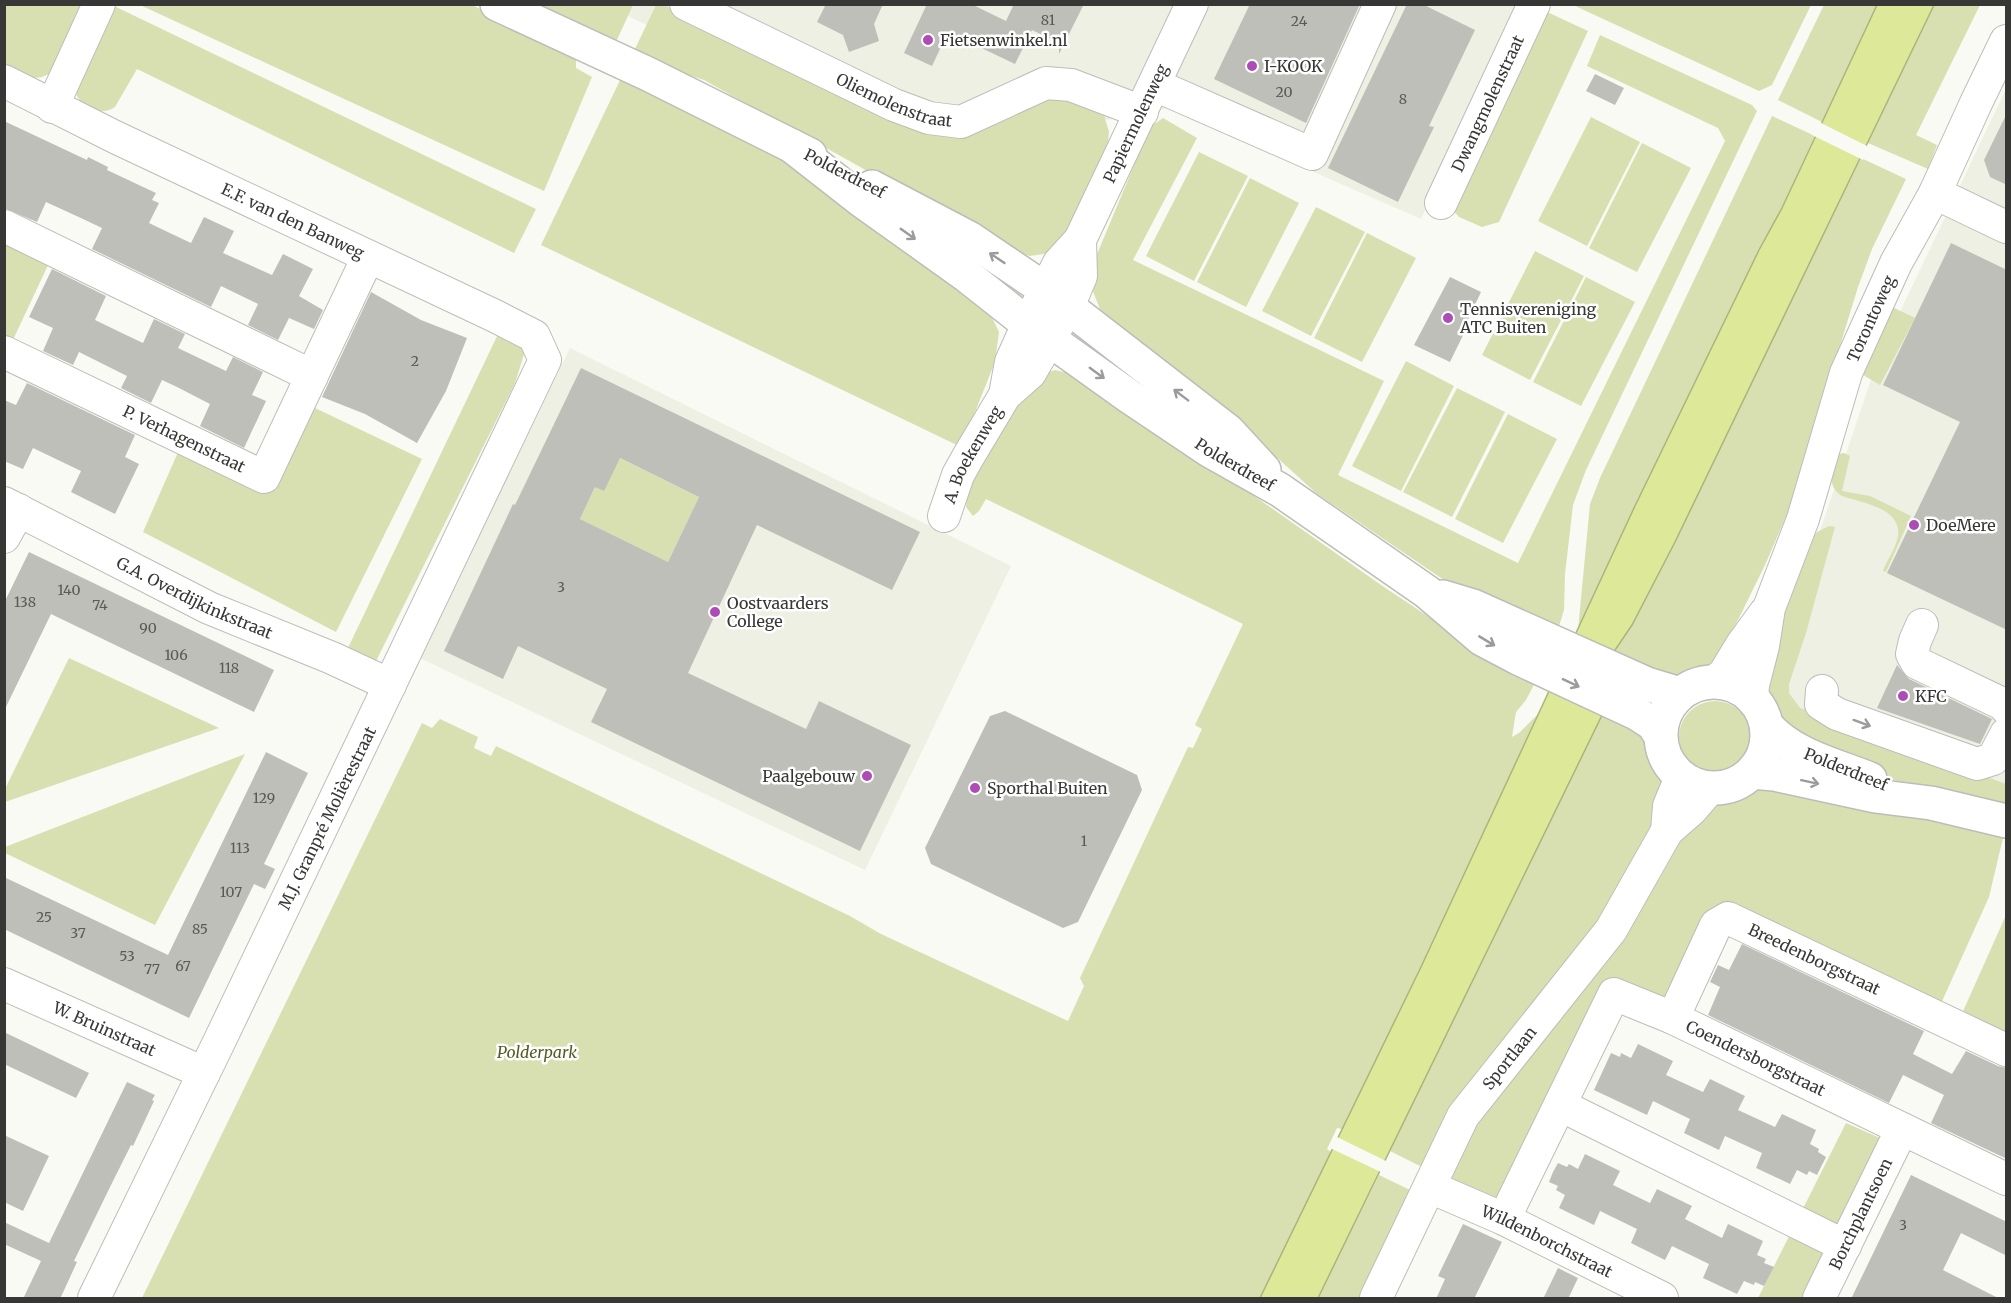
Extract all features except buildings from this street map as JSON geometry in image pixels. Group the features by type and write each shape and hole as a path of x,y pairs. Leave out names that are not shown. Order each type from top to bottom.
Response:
{"main road":[{"name":"Polderdreef","path":"497,4 648,74 834,166 969,238 1057,299 1228,430 1280,490"},
{"name":"Polderdreef","path":"792,146 861,200 966,274 1039,332 1130,397 1209,450 1280,490"},
{"path":"1280,490 1427,592 1473,606 1527,646 1647,710 1670,765 1696,782 1724,787 1739,782 1752,772 1766,751 1759,712 1742,688 1730,683 1701,683 1647,710"},
{"path":"1647,710 1670,704 1680,693"},
{"name":"Polderdreef","path":"1759,712 1776,736 1790,747 1930,803"},
{"name":"Polderdreef","path":"1752,772 1774,774 1875,796 1930,803 2003,821"}],"street":[{"path":"52,106 99,4"},
{"name":"Oliemolenstraat","path":"686,4 894,105 928,118 961,122 1046,83 1071,85 1149,99 1312,154 1380,4"},
{"name":"Papiermolenweg","path":"1039,332 1057,299 1081,276 1080,240 1149,99 1192,4"},
{"name":"Dwangmolenstraat","path":"1441,203 1534,4"},
{"name":"Torontoweg","path":"1759,712 1753,685 1763,646 1769,608 1803,519 1846,373 1896,263 1935,193 2007,41"},
{"name":"E.F. van den Banweg","path":"4,81 534,336"},
{"path":"1935,193 2007,227"},
{"path":"1975,212 2007,206"},
{"path":"4,226 312,376"},
{"name":"P. Verhagenstraat","path":"4,352 264,477 368,257"},
{"name":"A. Boekenweg","path":"944,516 958,475 1005,395 1030,373 1039,332"},
{"name":"M.J. Granpré Molièrestraat","path":"94,1299 545,360 534,336"},
{"name":"G.A. Overdijkinkstraat","path":"9,517 209,608 332,658 390,685"},
{"name":"Torontoweg","path":"1714,682 1724,674 1741,645 1769,608"},
{"path":"1929,629 1933,670 2007,708"},
{"path":"1822,691 1821,704 1837,714 1977,764 1993,759 2007,734"},
{"name":"Sportlaan","path":"1376,1299 1463,1116 1611,930 1667,831 1669,806 1696,782"},
{"name":"Breedenborgstraat","path":"1673,1018 1716,925 1728,918 2007,1050"},
{"name":"W. Bruinstraat","path":"4,984 204,1073"},
{"name":"Coendersborgstraat","path":"1504,1219 1614,994 1673,1018 2007,1179"},
{"path":"1560,1105 1845,1246"},
{"name":"Borchplantsoen","path":"1819,1299 1902,1129"},
{"name":"Wildenborchstraat","path":"1430,1186 1504,1219 1606,1286 1662,1299"}],"shaded area":[{"path":"1515,4 1520,7 1421,219 1168,108 921,156 605,5"},
{"path":"1877,5 1934,5 1675,542 1632,625 1613,653 1605,709 1318,1298 1260,1298 1421,967 1634,508 1759,250 1782,208"},
{"name":"DoeMere","path":"2006,89 2006,791 1825,723 1765,694 1879,356"},
{"name":"Oostvaarders College","path":"570,348 1011,566 865,870 420,658"}],"green space":[{"path":"4,5 87,5 52,72 46,76 34,78 5,68"},
{"path":"112,5 536,209 514,253 137,69 115,107 97,111 86,106 75,92"},
{"path":"140,5 472,5 576,55 576,68 592,77 544,191"},
{"path":"536,5 633,5 616,42"},
{"path":"656,5 664,5 923,130 1048,94 1096,110 1104,115 1109,132 1107,153 1070,231 1049,253 1030,256 1009,250 704,80 676,71 634,51"},
{"path":"1573,5 1811,5 1772,85 1759,91"},
{"path":"1824,5 1877,5 1822,122 1778,100"},
{"path":"1934,5 1980,5 1916,135 1937,145 1928,169 1868,143"},
{"path":"1545,11 1588,31 1499,222 1482,227 1459,217 1453,210"},
{"path":"1600,35 1752,105 1757,111 1586,470 1573,505 1565,574 1564,610 1556,636 1513,617 1444,580 1316,493 1241,425 1100,309 1092,289 1090,271 1150,127 1163,118 1197,138 1133,260 1384,381 1338,475 1518,563 1725,141 1718,128 1587,66"},
{"path":"622,76 773,152 986,305 999,332 995,362 961,447 541,245"},
{"path":"1772,116 1815,136 1578,630 1590,504 1600,478"},
{"path":"1591,117 1640,142 1587,246 1538,221"},
{"path":"1642,143 1691,168 1637,272 1589,248"},
{"path":"1199,152 1248,176 1194,281 1146,256"},
{"path":"1861,158 1906,179 1872,249 1858,287 1791,505 1765,565 1716,658 1704,671 1680,682 1613,653"},
{"path":"1250,178 1299,203 1246,307 1197,282"},
{"path":"1316,207 1365,232 1311,336 1262,311"},
{"path":"1367,233 1416,258 1362,362 1314,338"},
{"path":"5,243 49,263 12,342 5,339"},
{"path":"1535,251 1584,276 1530,380 1482,355"},
{"path":"1586,277 1635,302 1581,406 1533,382"},
{"path":"1884,303 1915,318 1880,385 1858,372"},
{"path":"500,330 524,342 525,351 515,383 375,663 347,650"},
{"path":"1406,361 1454,386 1401,491 1352,466"},
{"name":"Polderpark","path":"1055,370 1073,374 1179,443 1429,617 1538,677 1526,700 1516,712 1512,737 1540,712 1421,967 1342,1129 1337,1128 1327,1149 1331,1152 1260,1298 142,1298 422,723 432,728 440,719 478,737 474,748 491,756 496,746 850,916 881,934 1068,1021 1084,986 1080,978 1188,747 1193,748 1202,729 1195,725 1243,624 986,499 973,516 966,507 967,494 1011,405 1039,376"},
{"path":"1457,388 1505,412 1452,517 1403,492"},
{"path":"315,408 422,459 336,632 143,532 182,443 275,490"},
{"path":"1508,414 1557,439 1503,543 1455,519"},
{"path":"1844,453 1850,456 1842,491 1870,496 1911,516 1886,572 1883,571 1897,540 1898,527 1894,519 1879,508 1842,496 1837,492 1832,482 1833,471 1838,454"},
{"path":"611,454 699,497 668,562 580,519"},
{"path":"1829,526 1835,527 1806,633 1789,684 1789,693 1800,708 2006,784 2006,804 1950,797 1891,779 1801,743 1776,721 1765,698 1765,658 1785,613 1813,537 1817,532"},
{"path":"69,658 219,728 5,802 5,789"},
{"path":"1715,701 1735,707 1745,717 1751,737 1745,757 1735,767 1715,773 1695,767 1685,757 1679,737 1685,717 1695,707"},
{"path":"1605,709 1647,735 1655,750 1667,789 1651,843 1615,903 1424,1168 1390,1151 1543,832"},
{"path":"245,754 155,925 5,853 5,847"},
{"path":"1753,783 1793,784 2003,838 1989,897 1939,1008 1741,912 1668,1004 1611,979 1503,1204 1449,1178 1471,1133 1660,878 1694,816 1710,797 1741,790"},
{"path":"2006,915 2006,1041 1960,1018"},
{"path":"1846,1123 1880,1138 1801,1298 1758,1298"},
{"path":"1379,1175 1410,1190 1360,1298 1318,1298"}],"pier":[{"path":"1819,122 1869,147 1863,160 1812,135"},
{"path":"1335,1136 1388,1162 1383,1173 1330,1148"}],"place":[{"name":"Fietsenwinkel.nl","path":"928,40"},
{"name":"I-KOOK","path":"1252,66"},
{"name":"Tennisvereniging ATC Buiten","path":"1448,318"},
{"name":"DoeMere","path":"1914,525"},
{"name":"Oostvaarders College","path":"715,612"},
{"name":"KFC","path":"1903,696"},
{"name":"Paalgebouw","path":"867,776"},
{"name":"Sporthal Buiten","path":"975,788"}]}
